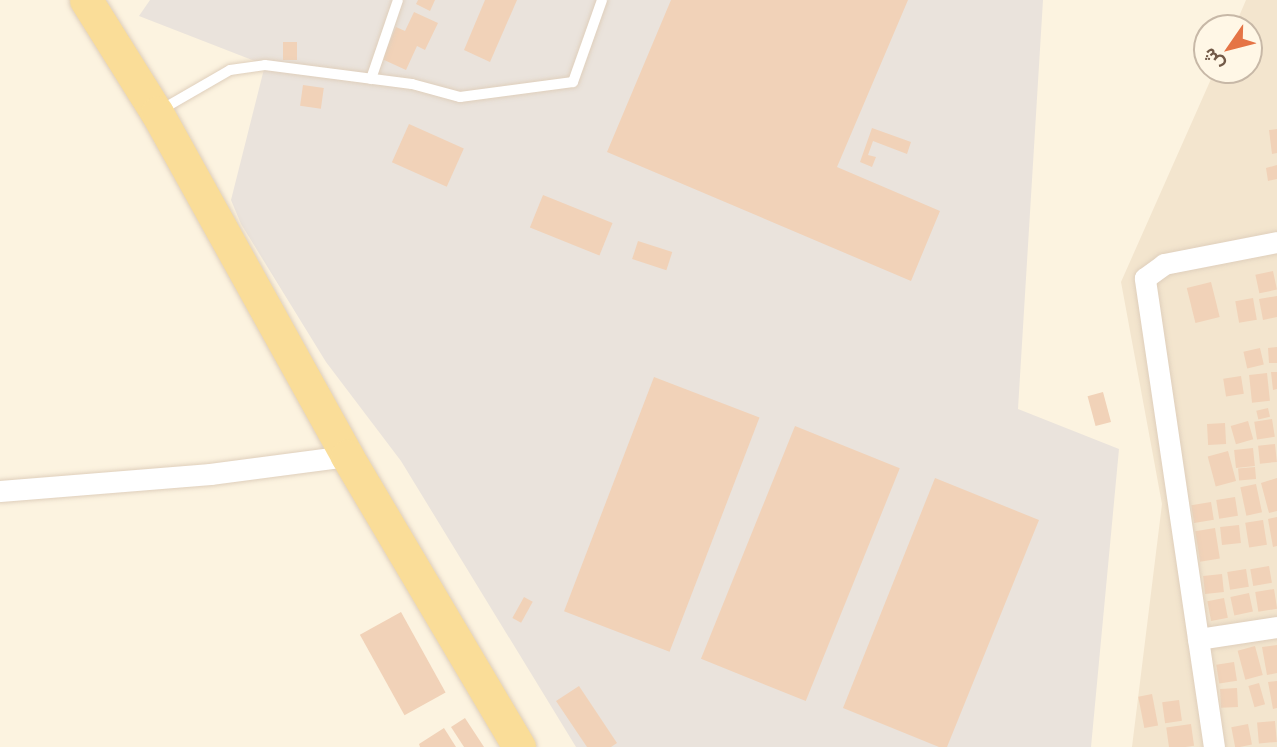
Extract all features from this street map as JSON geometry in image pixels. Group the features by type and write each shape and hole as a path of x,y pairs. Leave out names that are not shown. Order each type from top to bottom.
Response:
{"main road":[{"path":"86,0 157,113 347,456 519,747"}],"street":[{"path":"1214,747 1145,278 1164,264 1277,242"},
{"path":"0,491 210,474 347,456"},
{"path":"1198,639 1277,627"}],"lane":[{"path":"371,79 398,0"},
{"path":"157,113 230,70 265,65 412,84 460,97 573,82 602,0"}],"shaded area":[{"path":"150,0 1043,0 1018,409 1119,449 1091,747 576,747 401,461 326,362 241,224 231,200 265,65 139,16"},
{"path":"1246,0 1277,0 1277,747 1132,747 1162,504 1121,282 1209,84 1263,84 1263,14 1240,14"}],"building":[{"path":"418,0 435,0 430,11 416,4"},
{"path":"485,0 517,0 490,62 464,50"},
{"path":"671,0 908,0 837,167 940,211 911,281 607,152"},
{"path":"414,12 438,23 425,50 417,46 406,70 382,59 396,27 405,31"},
{"path":"283,42 297,42 297,60 283,60"},
{"path":"303,85 324,88 321,109 300,106"},
{"path":"409,124 464,148 447,187 392,162"},
{"path":"872,128 911,142 907,154 873,141 868,155 876,157 872,167 860,162"},
{"path":"1277,129 1277,153 1272,154 1269,130"},
{"path":"1277,165 1277,179 1268,181 1266,168"},
{"path":"543,195 613,223 599,256 530,227"},
{"path":"638,241 672,252 666,270 632,259"},
{"path":"1273,271 1277,290 1259,293 1255,275"},
{"path":"1211,282 1220,317 1195,323 1187,288"},
{"path":"1277,296 1277,317 1263,320 1259,299"},
{"path":"1253,298 1257,320 1239,323 1235,301"},
{"path":"1277,347 1277,363 1269,363 1268,348"},
{"path":"1260,348 1264,365 1247,368 1243,352"},
{"path":"1271,372 1277,372 1277,389 1273,390"},
{"path":"1267,373 1270,401 1252,403 1249,375"},
{"path":"1241,376 1244,394 1226,397 1223,379"},
{"path":"654,377 759,417 670,652 564,611"},
{"path":"1103,392 1111,422 1096,426 1088,396"},
{"path":"1268,408 1270,417 1258,419 1256,411"},
{"path":"1272,419 1275,437 1257,440 1254,422"},
{"path":"1248,421 1253,439 1236,444 1231,426"},
{"path":"1225,423 1226,444 1208,445 1207,424"},
{"path":"795,426 900,468 806,701 701,659"},
{"path":"1275,444 1277,462 1260,464 1258,446"},
{"path":"1253,448 1255,466 1236,468 1234,450"},
{"path":"1228,451 1236,481 1216,486 1208,456"},
{"path":"1255,467 1256,479 1239,480 1238,468"},
{"path":"935,478 1039,520 947,747 939,747 843,708"},
{"path":"1277,478 1277,511 1269,513 1261,483"},
{"path":"1256,484 1262,512 1246,516 1240,487"},
{"path":"1235,497 1238,516 1219,519 1216,500"},
{"path":"1211,502 1214,520 1194,523 1191,505"},
{"path":"1277,517 1277,546 1273,547 1268,519"},
{"path":"1263,520 1267,545 1249,548 1245,523"},
{"path":"1239,525 1241,543 1222,545 1220,527"},
{"path":"1215,528 1220,559 1200,562 1195,531"},
{"path":"1269,566 1272,583 1253,586 1250,569"},
{"path":"1246,569 1249,587 1230,590 1227,572"},
{"path":"1222,574 1224,592 1205,594 1203,576"},
{"path":"1274,589 1277,609 1258,612 1255,592"},
{"path":"1249,593 1253,612 1234,616 1230,597"},
{"path":"524,597 533,602 521,623 512,618"},
{"path":"1224,598 1228,618 1211,621 1207,601"},
{"path":"401,612 446,692 404,715 360,635"},
{"path":"1277,645 1277,673 1267,675 1262,647"},
{"path":"1255,646 1263,675 1245,680 1238,651"},
{"path":"1234,662 1237,681 1219,684 1216,665"},
{"path":"1277,681 1277,708 1273,709 1268,682"},
{"path":"1259,683 1265,704 1254,707 1248,686"},
{"path":"579,686 617,743 611,747 587,747 556,701"},
{"path":"1237,688 1238,707 1221,708 1220,689"},
{"path":"1152,694 1158,725 1144,728 1138,697"},
{"path":"1179,700 1182,721 1165,723 1162,702"},
{"path":"465,718 484,747 464,747 451,727"},
{"path":"1275,721 1277,742 1259,743 1257,723"},
{"path":"1191,724 1194,746 1169,747 1166,727"},
{"path":"1248,724 1252,745 1235,747 1231,727"},
{"path":"444,728 456,747 420,747 419,744"}]}
